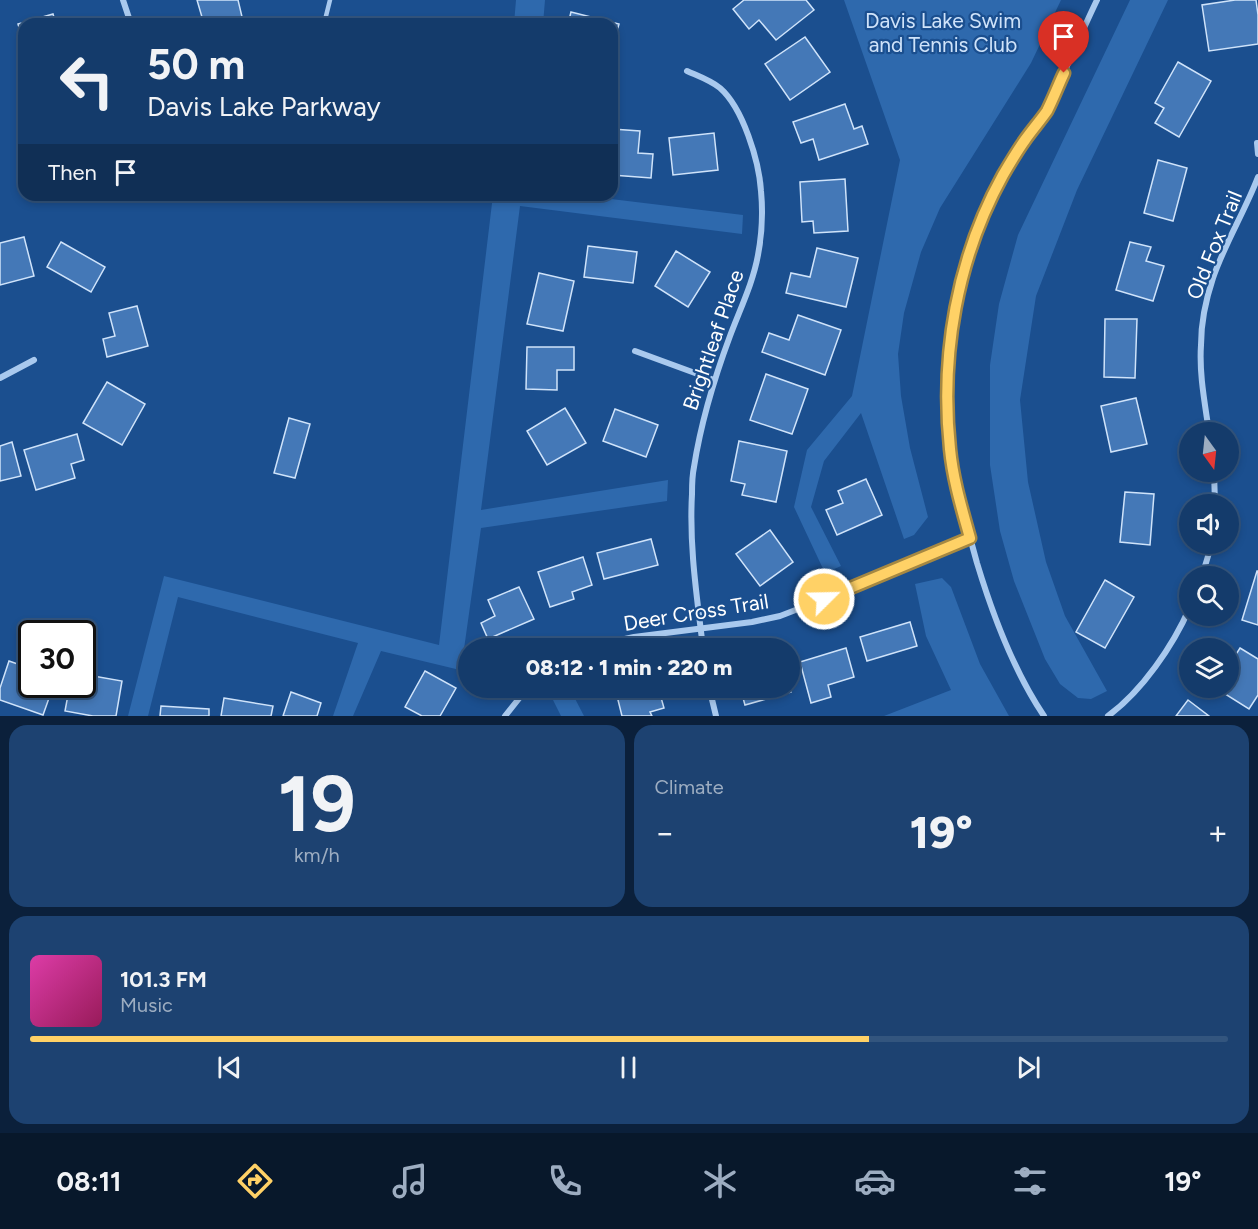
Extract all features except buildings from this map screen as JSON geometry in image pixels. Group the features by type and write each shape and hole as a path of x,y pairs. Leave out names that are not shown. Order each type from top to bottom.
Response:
{"street":[{"path":"123,0 129,18"},
{"path":"1044,716 1024,682 1005,642 982,578 958,497 948,427 948,356 955,309 966,263 982,218 1003,176 1047,110 1097,0"},
{"name":"Brightleaf Place","path":"687,71 720,88 742,119 759,176 762,222 758,255 750,285 714,380 702,422 693,470 690,513 693,565 702,638"},
{"path":"1257,143 1258,154"},
{"name":"Old Fox Trail","path":"1208,422 1200,346 1203,316 1227,244 1258,177"},
{"path":"635,351 714,380"},
{"path":"0,378 33,360"},
{"name":"Deer Cross Trail","path":"629,638 752,622 780,616 970,538"},
{"path":"1108,716 1139,686 1161,659 1181,626"},
{"path":"505,716 519,698"},
{"path":"712,698 716,716"}],"lane":[{"path":"326,18 330,0"}],"green space":[{"path":"516,0 545,0 544,18 514,18"},
{"name":"Davis Lake Swim and Tennis Club","path":"844,0 1061,0 1031,63 940,208 921,252 904,313 898,354 901,396 910,448 928,517 914,535 904,539 861,413 824,461 811,507 841,566 825,573 794,507 807,450 852,396 900,160"},
{"path":"1130,0 1168,0 1077,190 1036,296 1020,400 1028,482 1046,562 1065,616 1107,691 1091,699 1078,698 1060,684 1045,659 1014,581 1000,531 990,465 990,365 999,304 1018,235"},
{"path":"618,200 743,215 742,234 520,206 481,510 668,480 667,501 481,528 466,638 458,638 458,670 381,651 353,716 333,716 358,643 178,597 148,716 128,716 164,576 439,645 492,201"},
{"path":"942,578 951,587 980,664 1009,716 884,716 951,690 926,636 915,584"},
{"path":"552,698 575,698 584,716 561,716"}],"route":[{"path":"824,599 970,538 958,497 948,427 948,356 955,309 966,263 982,218 1003,176 1047,110 1064,73"}]}
